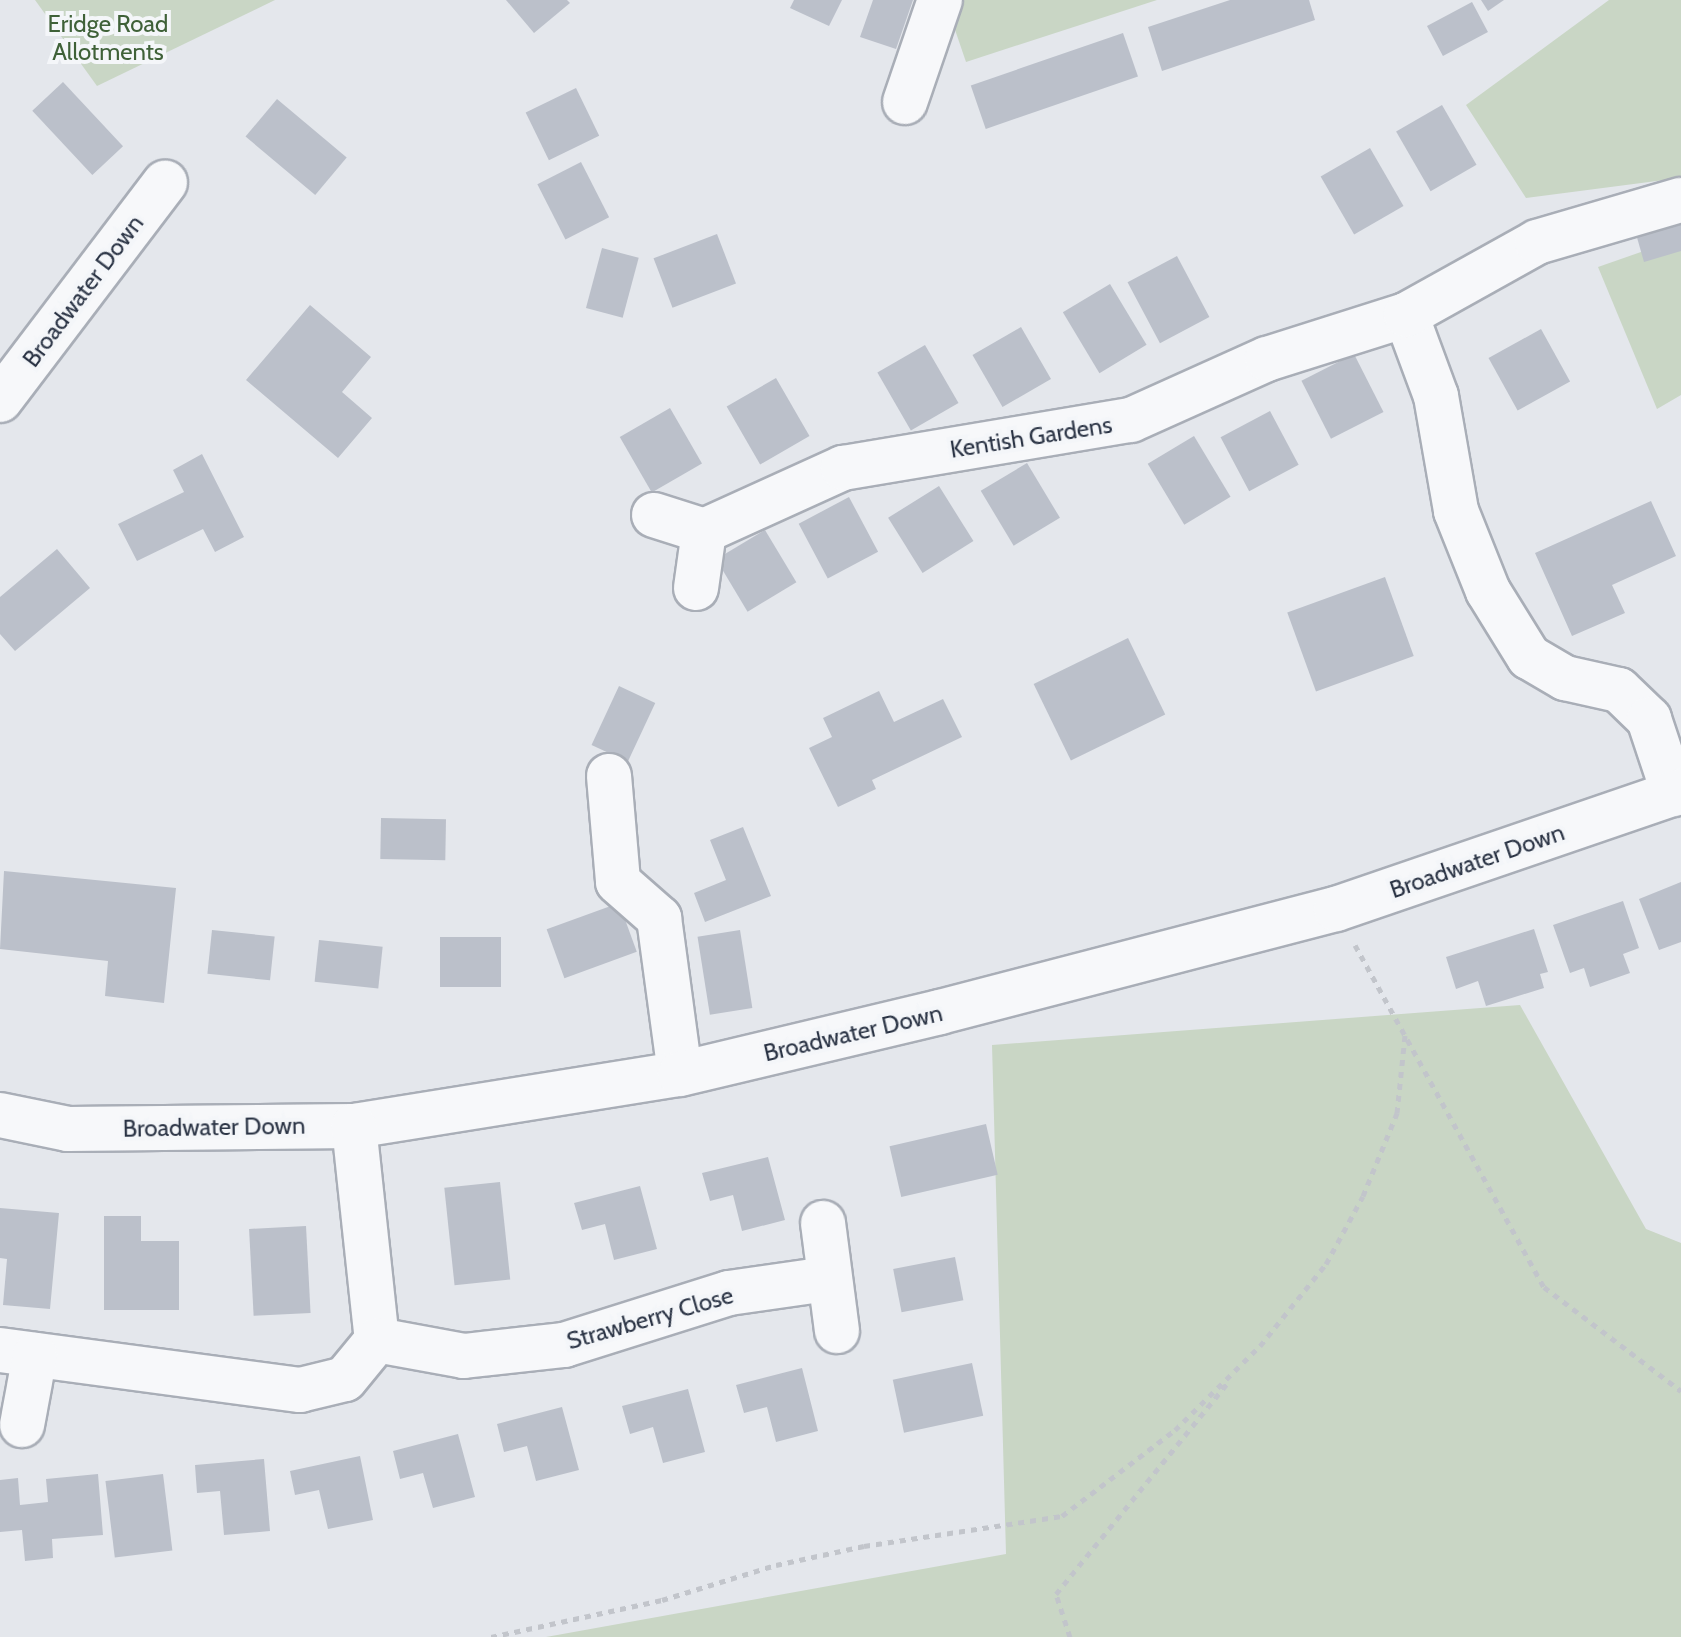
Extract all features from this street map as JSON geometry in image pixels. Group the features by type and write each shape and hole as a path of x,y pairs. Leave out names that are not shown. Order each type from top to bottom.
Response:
{"street":[{"path":"905,102 940,0"},
{"name":"Broadwater Down","path":"0,400 165,183"},
{"name":"Kentish Gardens","path":"704,531 843,468 1131,420 1267,359 1406,315 1537,242 1681,200"},
{"path":"1406,315 1436,396 1456,511 1488,591 1529,657 1565,678 1619,690 1649,719 1677,792"},
{"path":"654,515 704,531 696,588"},
{"path":"609,776 618,882 659,918 680,1074"},
{"name":"Broadwater Down","path":"0,1115 68,1129 354,1126 680,1074 940,1012 1336,909 1677,792"},
{"path":"22,1425 18,1352 300,1390 345,1379 377,1340 354,1126"},
{"path":"823,1223 827,1279 837,1331"},
{"name":"Strawberry Close","path":"377,1340 464,1356 564,1345 729,1293 827,1279"}],"path":[{"path":"1336,909 1544,1287 1681,1391"},
{"path":"491,1637 662,1600 776,1565 835,1552 1062,1516 1175,1430 1260,1346 1326,1264 1363,1196 1397,1113 1405,1035"},
{"path":"1070,1637 1056,1594 1236,1372"}],"green space":[{"name":"Eridge Road Allotments","path":"35,0 275,0 97,86"},
{"path":"956,0 1157,0 966,62 951,18"},
{"path":"1609,0 1681,0 1681,235 1672,179 1526,198 1466,105"},
{"path":"1681,238 1681,395 1657,409 1598,267"},
{"path":"1520,1005 1646,1229 1681,1243 1681,1637 546,1637 1006,1554 992,1045"}],"building":[{"path":"506,0 567,0 570,3 534,33"},
{"path":"794,0 842,0 829,26 790,8"},
{"path":"873,0 913,0 896,49 860,37"},
{"path":"1230,0 1309,0 1315,20 1162,71 1148,27"},
{"path":"1481,0 1504,0 1488,11"},
{"path":"1472,2 1488,32 1443,56 1427,26"},
{"path":"1123,33 1138,76 986,129 971,85"},
{"path":"63,82 123,146 92,175 32,111"},
{"path":"576,88 599,136 549,160 526,113"},
{"path":"277,99 347,157 315,195 246,137"},
{"path":"1442,105 1476,165 1431,191 1396,132"},
{"path":"1370,148 1404,206 1354,235 1321,176"},
{"path":"581,162 609,217 565,239 537,184"},
{"path":"1681,221 1681,251 1644,262 1636,234"},
{"path":"717,234 736,283 673,308 654,258"},
{"path":"602,248 639,258 623,318 586,308"},
{"path":"1177,256 1209,317 1160,343 1128,282"},
{"path":"1110,284 1147,345 1099,373 1063,312"},
{"path":"310,305 371,357 342,392 372,418 338,458 246,380"},
{"path":"1021,327 1051,379 1003,407 973,355"},
{"path":"1541,329 1570,381 1518,411 1489,358"},
{"path":"925,345 958,403 911,431 877,373"},
{"path":"1354,354 1384,412 1331,439 1301,381"},
{"path":"776,378 810,436 760,465 727,407"},
{"path":"670,408 702,463 652,492 620,437"},
{"path":"1270,411 1299,465 1249,491 1221,437"},
{"path":"1194,436 1231,497 1184,525 1148,464"},
{"path":"202,454 244,537 215,552 203,529 137,561 118,524 184,492 173,470"},
{"path":"1027,463 1060,518 1014,546 981,491"},
{"path":"939,486 973,541 923,573 888,518"},
{"path":"849,497 878,552 828,579 799,524"},
{"path":"1651,501 1676,556 1612,585 1625,613 1572,636 1535,553"},
{"path":"765,530 796,582 748,612 716,559"},
{"path":"57,549 90,588 15,651 0,634 0,597"},
{"path":"1385,577 1414,656 1316,692 1287,613"},
{"path":"1128,638 1165,714 1071,760 1034,684"},
{"path":"619,686 655,703 628,762 592,745"},
{"path":"879,691 894,722 943,699 962,737 872,780 876,789 838,807 809,748 832,737 823,718"},
{"path":"381,818 446,819 445,860 380,859"},
{"path":"743,827 771,896 705,922 694,893 726,880 710,840"},
{"path":"4,871 176,888 164,1003 105,996 108,961 0,949"},
{"path":"1681,882 1681,942 1659,950 1639,899"},
{"path":"1623,901 1639,948 1623,954 1630,973 1590,987 1584,968 1570,973 1553,925"},
{"path":"619,903 637,952 564,978 547,929"},
{"path":"1534,929 1548,972 1540,974 1544,988 1486,1006 1478,981 1456,989 1446,957"},
{"path":"212,930 275,937 270,980 207,974"},
{"path":"740,930 752,1008 710,1015 698,937"},
{"path":"440,937 501,937 501,987 440,987"},
{"path":"319,940 383,947 378,988 315,982"},
{"path":"986,1124 998,1175 901,1197 890,1146"},
{"path":"768,1157 785,1220 742,1231 733,1195 710,1201 702,1173"},
{"path":"500,1182 510,1279 455,1285 444,1188"},
{"path":"640,1186 657,1249 614,1260 605,1224 582,1230 574,1203"},
{"path":"0,1208 59,1213 50,1309 3,1305 7,1259 0,1258"},
{"path":"104,1216 141,1216 141,1241 179,1241 179,1310 104,1310"},
{"path":"306,1226 311,1313 254,1316 249,1229"},
{"path":"955,1257 963,1300 902,1312 893,1269"},
{"path":"972,1363 983,1416 904,1433 893,1380"},
{"path":"802,1368 818,1431 776,1442 767,1407 744,1413 736,1385"},
{"path":"688,1389 705,1452 663,1463 653,1427 630,1434 622,1406"},
{"path":"562,1407 579,1470 536,1481 527,1446 504,1452 497,1424"},
{"path":"458,1434 475,1497 433,1508 423,1473 400,1479 393,1451"},
{"path":"360,1456 373,1520 328,1529 319,1490 295,1495 290,1471"},
{"path":"264,1459 270,1531 224,1535 220,1491 197,1493 195,1465"},
{"path":"98,1474 103,1535 52,1539 53,1558 25,1561 22,1530 0,1532 0,1480 18,1478 20,1505 48,1502 46,1479"},
{"path":"163,1474 172,1550 115,1557 105,1481"}]}
